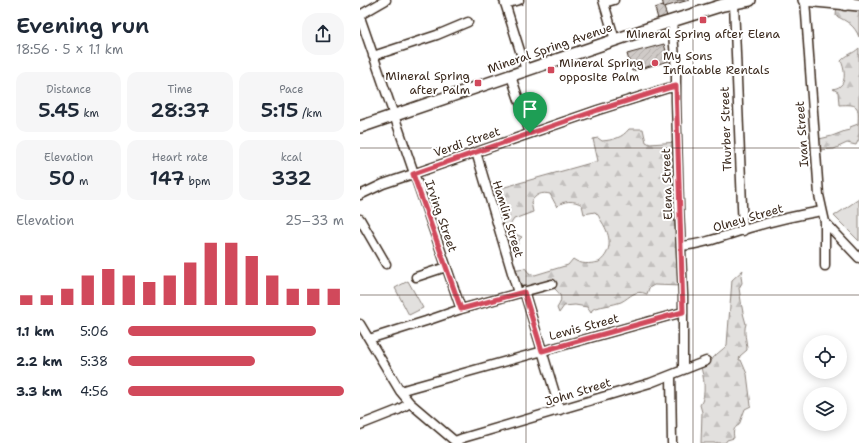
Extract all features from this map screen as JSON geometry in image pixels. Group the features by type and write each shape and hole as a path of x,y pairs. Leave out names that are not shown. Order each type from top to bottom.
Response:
{"main road":[{"name":"Mineral Spring Avenue","path":"360,127 726,3 750,0"},
{"path":"804,0 847,2 859,5"}],"street":[{"path":"520,0 505,2 526,70"},
{"path":"614,0 603,2 615,40"},
{"name":"Ivan Street","path":"804,0 814,136 822,211 825,222 825,266"},
{"path":"360,16 382,1"},
{"name":"Thurber Street","path":"726,3 743,230"},
{"name":"Irving Street","path":"360,16 413,174 461,309"},
{"name":"Elena Street","path":"672,21 676,71 684,343 683,370"},
{"path":"373,56 468,22"},
{"path":"511,76 530,133"},
{"name":"Verdi Street","path":"360,195 383,184 530,133 676,86"},
{"name":"Hamlin Street","path":"476,152 560,410"},
{"name":"Olney Street","path":"681,246 694,245 743,230 822,211"},
{"path":"360,219 386,264"},
{"path":"825,222 859,258"},
{"path":"416,276 446,267"},
{"path":"369,339 461,309 552,284"},
{"name":"Lewis Street","path":"400,391 683,312"},
{"path":"361,327 400,391 410,403 456,442"},
{"name":"John Street","path":"456,442 463,438 671,376 706,361"},
{"path":"671,376 672,443"},
{"path":"360,426 398,410 410,403"}],"green space":[{"path":"837,4 859,5 859,37 850,24 836,16"},
{"path":"859,48 859,139 856,145 847,143 834,149 816,150 815,140 850,130 850,127 858,124 858,113 856,107 850,105 839,105 838,92 833,89 839,87 844,81 844,70 841,61"},
{"path":"629,129 643,129 646,142 650,144 677,142 681,286 654,285 649,288 647,294 639,292 633,294 621,302 595,308 591,313 587,307 575,305 564,306 559,313 557,308 561,298 556,290 550,285 518,294 512,270 525,268 529,273 535,275 568,265 573,259 585,264 599,262 607,253 609,238 605,227 595,212 584,214 582,205 572,202 562,203 557,207 550,194 544,193 537,195 531,202 533,212 514,219 510,225 515,234 522,237 518,244 505,248 487,192 598,161 593,139 598,138 602,141 614,139 623,135"},
{"path":"859,199 859,241 834,216"},
{"path":"743,270 741,276 742,283 739,288 746,324 745,333 747,350 740,356 739,360 741,360 747,374 751,406 745,409 739,425 734,430 734,438 727,440 725,443 701,443 702,412 700,405 704,396 704,385 700,365 706,361 712,360 727,345 732,280"},
{"path":"408,281 423,308 409,315 395,288"}],"building":[{"path":"662,0 689,0 664,7"},
{"path":"663,5 667,16 658,19 655,8"},
{"path":"664,44 669,61 632,71 627,54"}],"place":[{"name":"Mineral Spring after Elena","path":"703,20"},
{"name":"My Sons Inflatable Rentals","path":"655,63"},
{"name":"Mineral Spring opposite Palm","path":"551,70"},
{"name":"Mineral Spring after Palm","path":"478,83"}],"route":[{"path":"676,86 683,312 542,351 524,292 461,309 413,174 530,133 676,86"}]}
